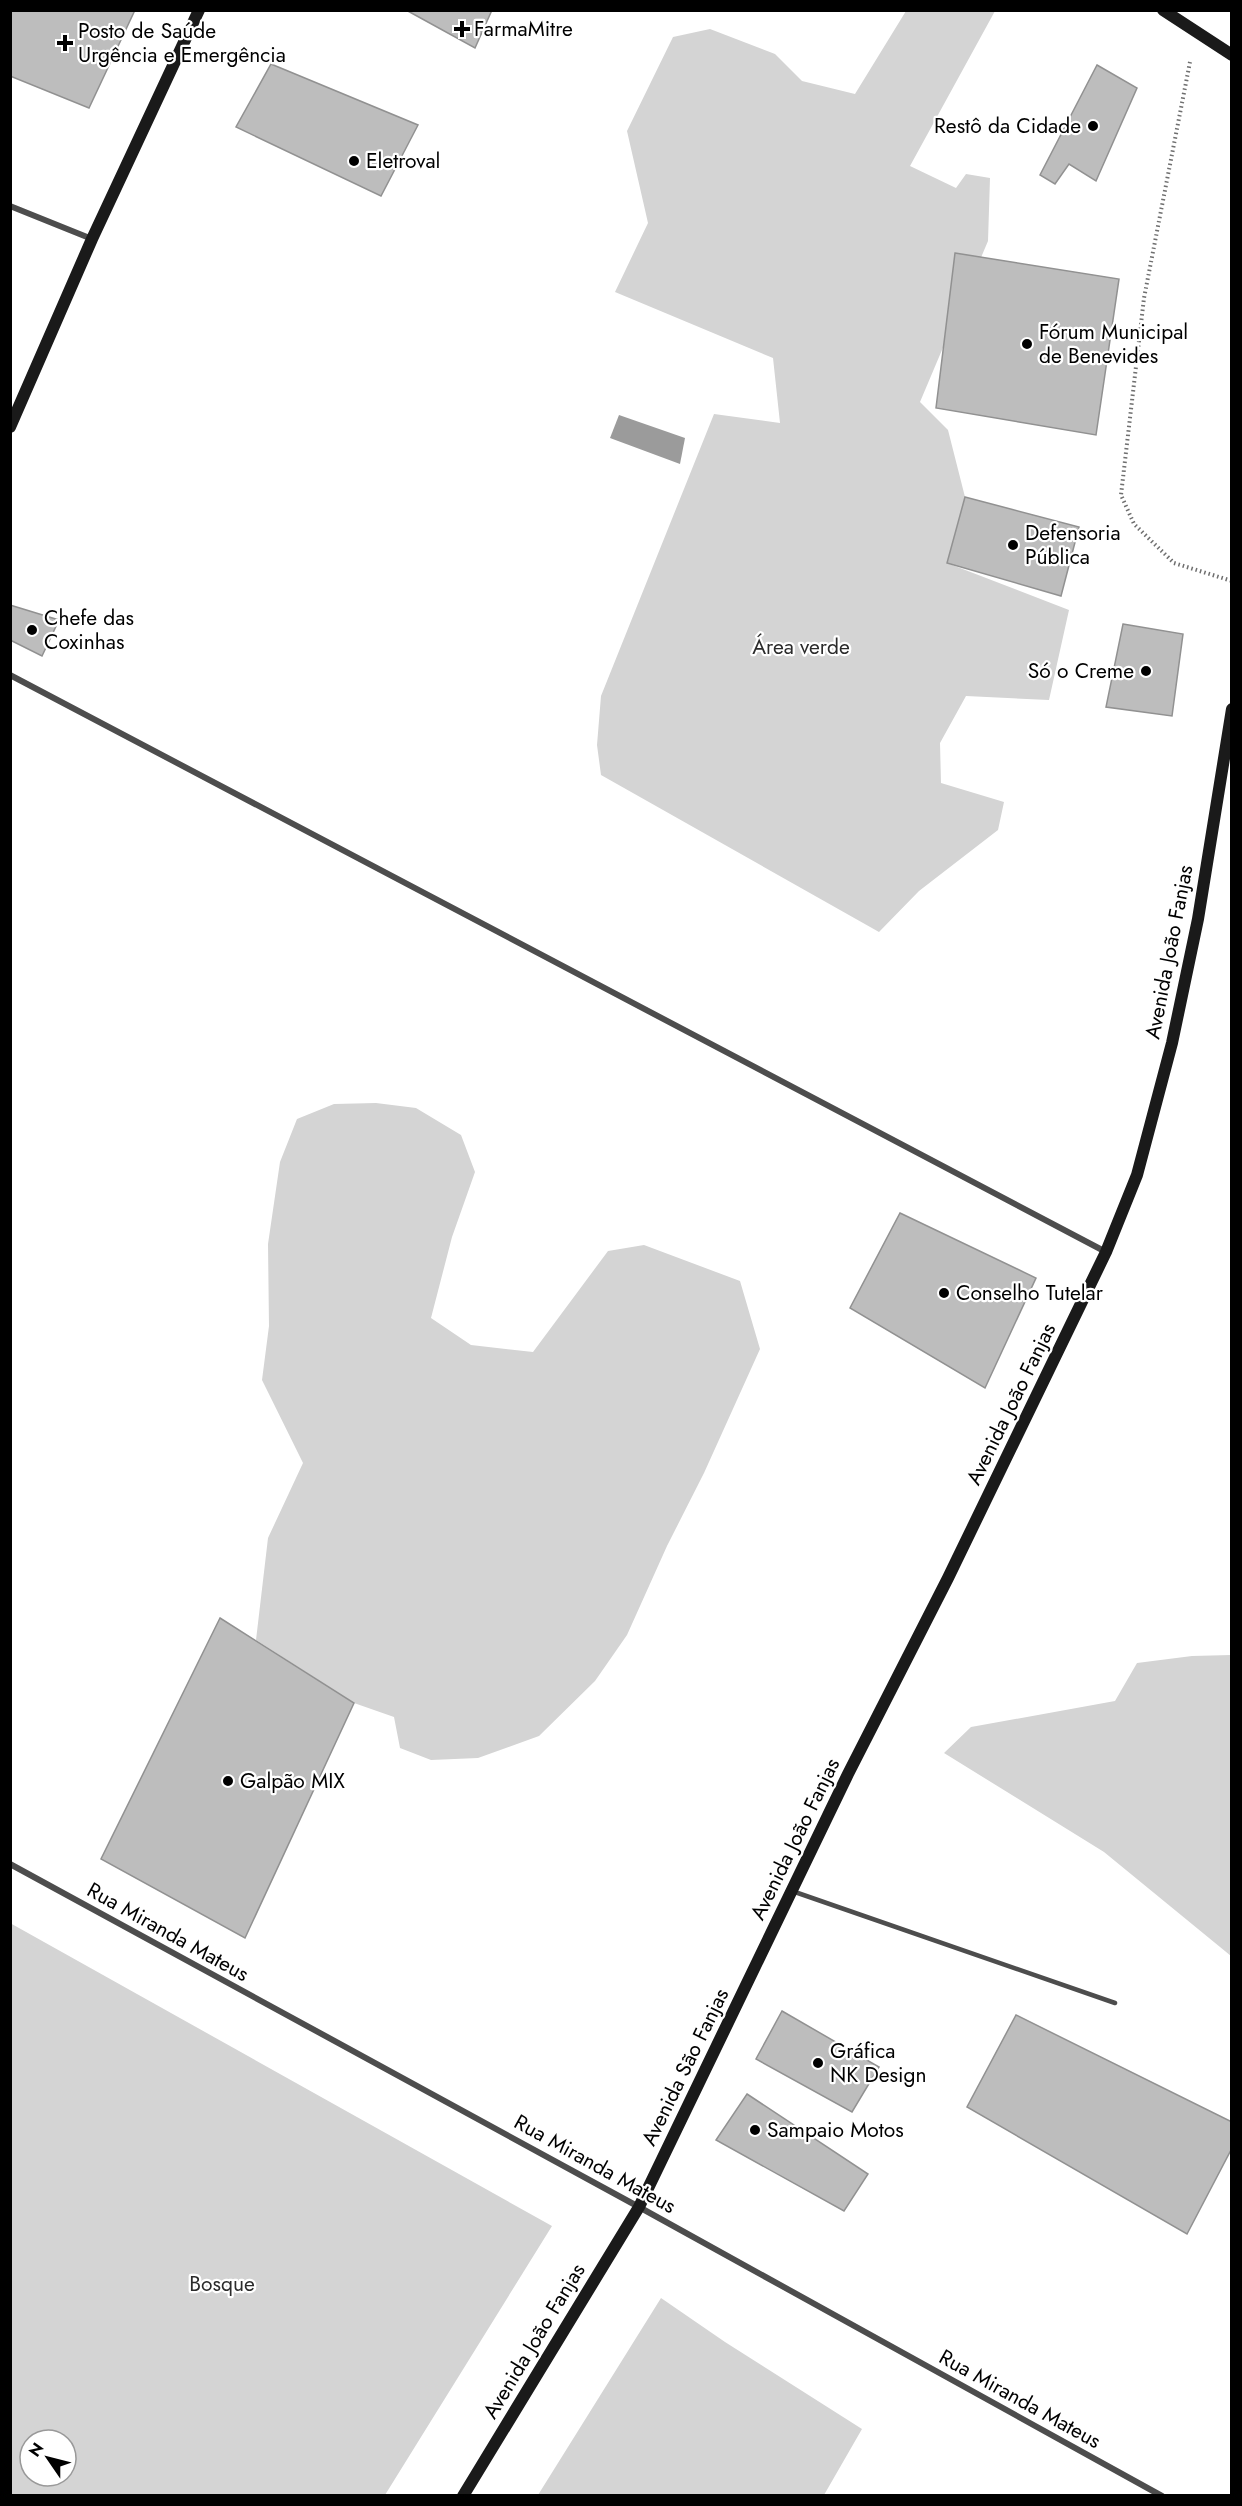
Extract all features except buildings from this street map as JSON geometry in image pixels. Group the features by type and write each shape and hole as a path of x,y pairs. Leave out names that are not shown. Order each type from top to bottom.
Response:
{"street":[{"path":"10,428 92,239 199,10"},
{"path":"1163,10 1232,55"},
{"path":"10,206 92,239"},
{"path":"10,675 1106,1252"},
{"name":"Avenida João Fanjas","path":"766,1943 948,1578 1106,1252 1137,1175 1172,1043 1198,919 1232,709"},
{"name":"Rua Miranda Mateus","path":"10,1864 639,2207 1162,2496"},
{"name":"Avenida São Fanjas","path":"639,2207 766,1943"},
{"name":"Avenida João Fanjas","path":"463,2496 639,2207"}],"lane":[{"path":"791,1891 1115,2003"}],"path":[{"path":"1195,32 1183,108 1144,298 1121,495 1134,524 1174,563 1232,581"}],"green space":[{"name":"Área verde","path":"906,11 995,11 910,166 956,188 966,174 990,178 988,241 920,402 948,430 965,497 947,563 1069,610 1049,700 966,696 940,743 941,783 1004,802 998,830 919,891 879,932 601,775 597,745 601,696 714,414 780,423 773,358 615,292 648,223 627,131 673,37 710,29 775,54 802,81 855,94"},
{"path":"376,1103 416,1108 461,1135 475,1172 452,1237 431,1318 471,1345 533,1352 608,1251 644,1245 740,1281 760,1349 627,1635 595,1681 539,1736 478,1758 431,1760 400,1748 394,1717 354,1703 256,1640 268,1538 303,1463 262,1380 269,1326 268,1244 280,1162 297,1119 334,1104"},
{"path":"1231,1655 1231,1956 1104,1852 944,1753 971,1727 1115,1701 1137,1663 1192,1656"},
{"name":"Bosque","path":"10,1923 552,2226 385,2495 11,2495"},
{"path":"661,2298 725,2342 862,2429 824,2495 538,2495"}],"shaded area":[{"path":"619,415 685,438 680,464 610,438"}],"place":[{"name":"FarmaMitre","path":"462,29"},
{"name":"Posto de Saúde Urgência e Emergência","path":"65,43"},
{"name":"Restô da Cidade","path":"1093,126"},
{"name":"Eletroval","path":"354,161"},
{"name":"Fórum Municipal de Benevides","path":"1027,344"},
{"name":"Defensoria Pública","path":"1013,545"},
{"name":"Chefe das Coxinhas","path":"32,630"},
{"name":"Só o Creme","path":"1146,671"},
{"name":"Conselho Tutelar","path":"944,1293"},
{"name":"Galpão MIX","path":"228,1781"},
{"name":"Gráfica NK Design","path":"818,2063"},
{"name":"Sampaio Motos","path":"755,2130"}]}
